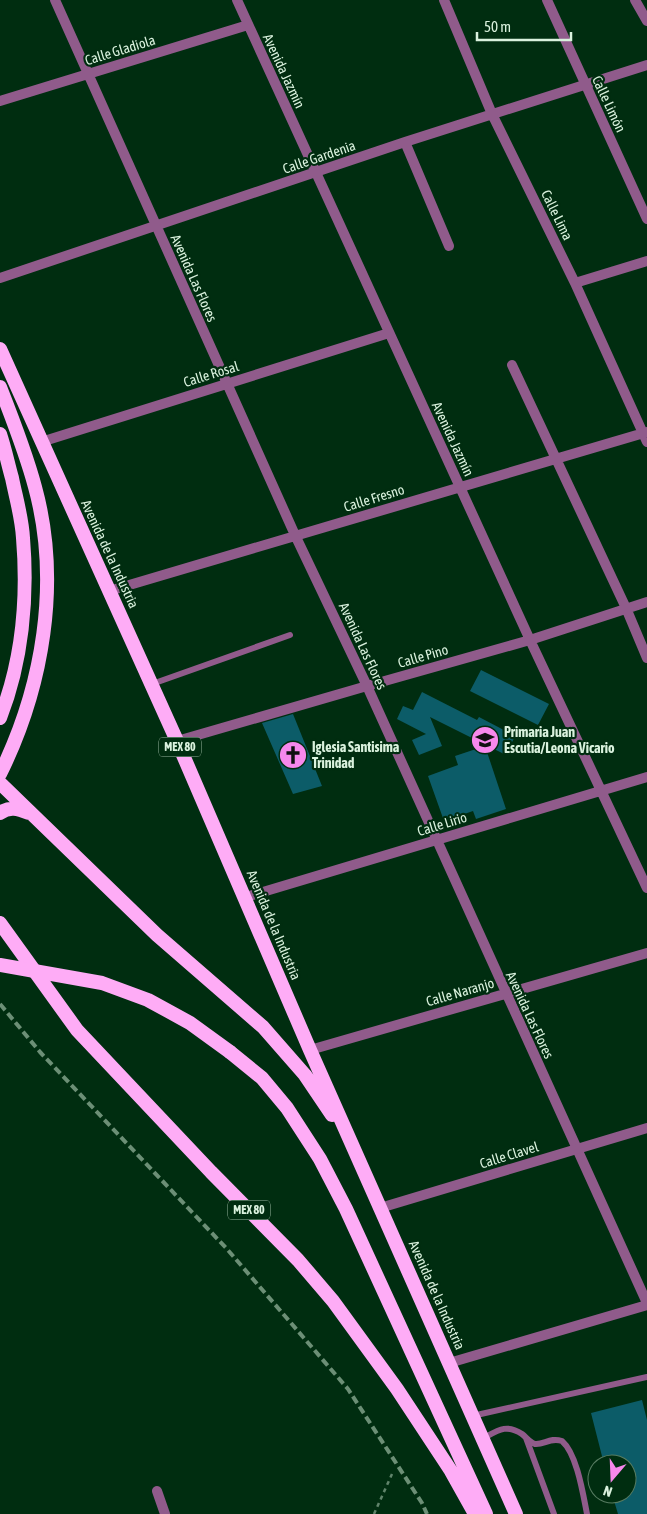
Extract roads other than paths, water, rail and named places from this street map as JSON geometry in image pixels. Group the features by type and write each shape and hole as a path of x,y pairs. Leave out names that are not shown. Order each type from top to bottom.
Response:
{"highway":[{"name":"Avenida de la Industria","path":"0,349 178,741 310,1050 449,1362 481,1439 516,1514"},
{"path":"0,387 23,445 36,488 44,530 46,601 38,672 15,742 0,774"},
{"path":"0,434 18,507 23,538 24,586 22,626 16,666 0,718"},
{"path":"0,467 18,507"},
{"path":"0,783 158,935 263,1027 305,1075 353,1147"},
{"path":"0,813 8,808 15,808 32,814"},
{"name":"MEX 80","path":"0,923 78,1030 210,1172 298,1260 333,1301 403,1397 451,1471 475,1514"},
{"path":"0,965 102,984 148,1000 190,1023 262,1078 287,1108 320,1159 346,1210 486,1514"}],"street":[{"name":"Avenida Las Flores","path":"55,0 295,536 366,686 647,1304"},
{"name":"Avenida Jazmín","path":"238,0 530,640 647,888"},
{"name":"Calle Lima","path":"444,0 492,114 575,283 646,436"},
{"name":"Calle Limón","path":"547,0 647,219"},
{"path":"635,0 647,21"},
{"name":"Calle Gladiola","path":"0,101 248,25"},
{"name":"Calle Gardenia","path":"0,278 405,142 647,65"},
{"path":"405,142 449,246"},
{"path":"575,283 647,261"},
{"name":"Calle Rosal","path":"41,442 389,333"},
{"path":"512,365 626,608 647,658"},
{"name":"Calle Fresno","path":"109,591 555,458 646,436"},
{"name":"Calle Pino","path":"178,741 530,640 647,602"},
{"name":"Calle Lirio","path":"246,897 647,776"},
{"name":"Calle Naranjo","path":"310,1050 647,953"},
{"name":"Calle Clavel","path":"380,1208 647,1128"},
{"path":"449,1362 647,1304"},
{"path":"157,1491 165,1514"}],"lane":[{"path":"151,684 290,635"},
{"path":"471,1416 647,1377"},
{"path":"481,1439 503,1428 508,1428 536,1444 556,1439 566,1444 577,1471 587,1514"},
{"path":"525,1437 554,1514"}],"railway":[{"path":"0,1004 40,1052 227,1249 348,1389 422,1503 427,1514"}],"place":[{"name":"Primaria Juan Escutia/Leona Vicario","path":"485,740"},
{"name":"Iglesia Santisima Trinidad","path":"293,755"}]}
